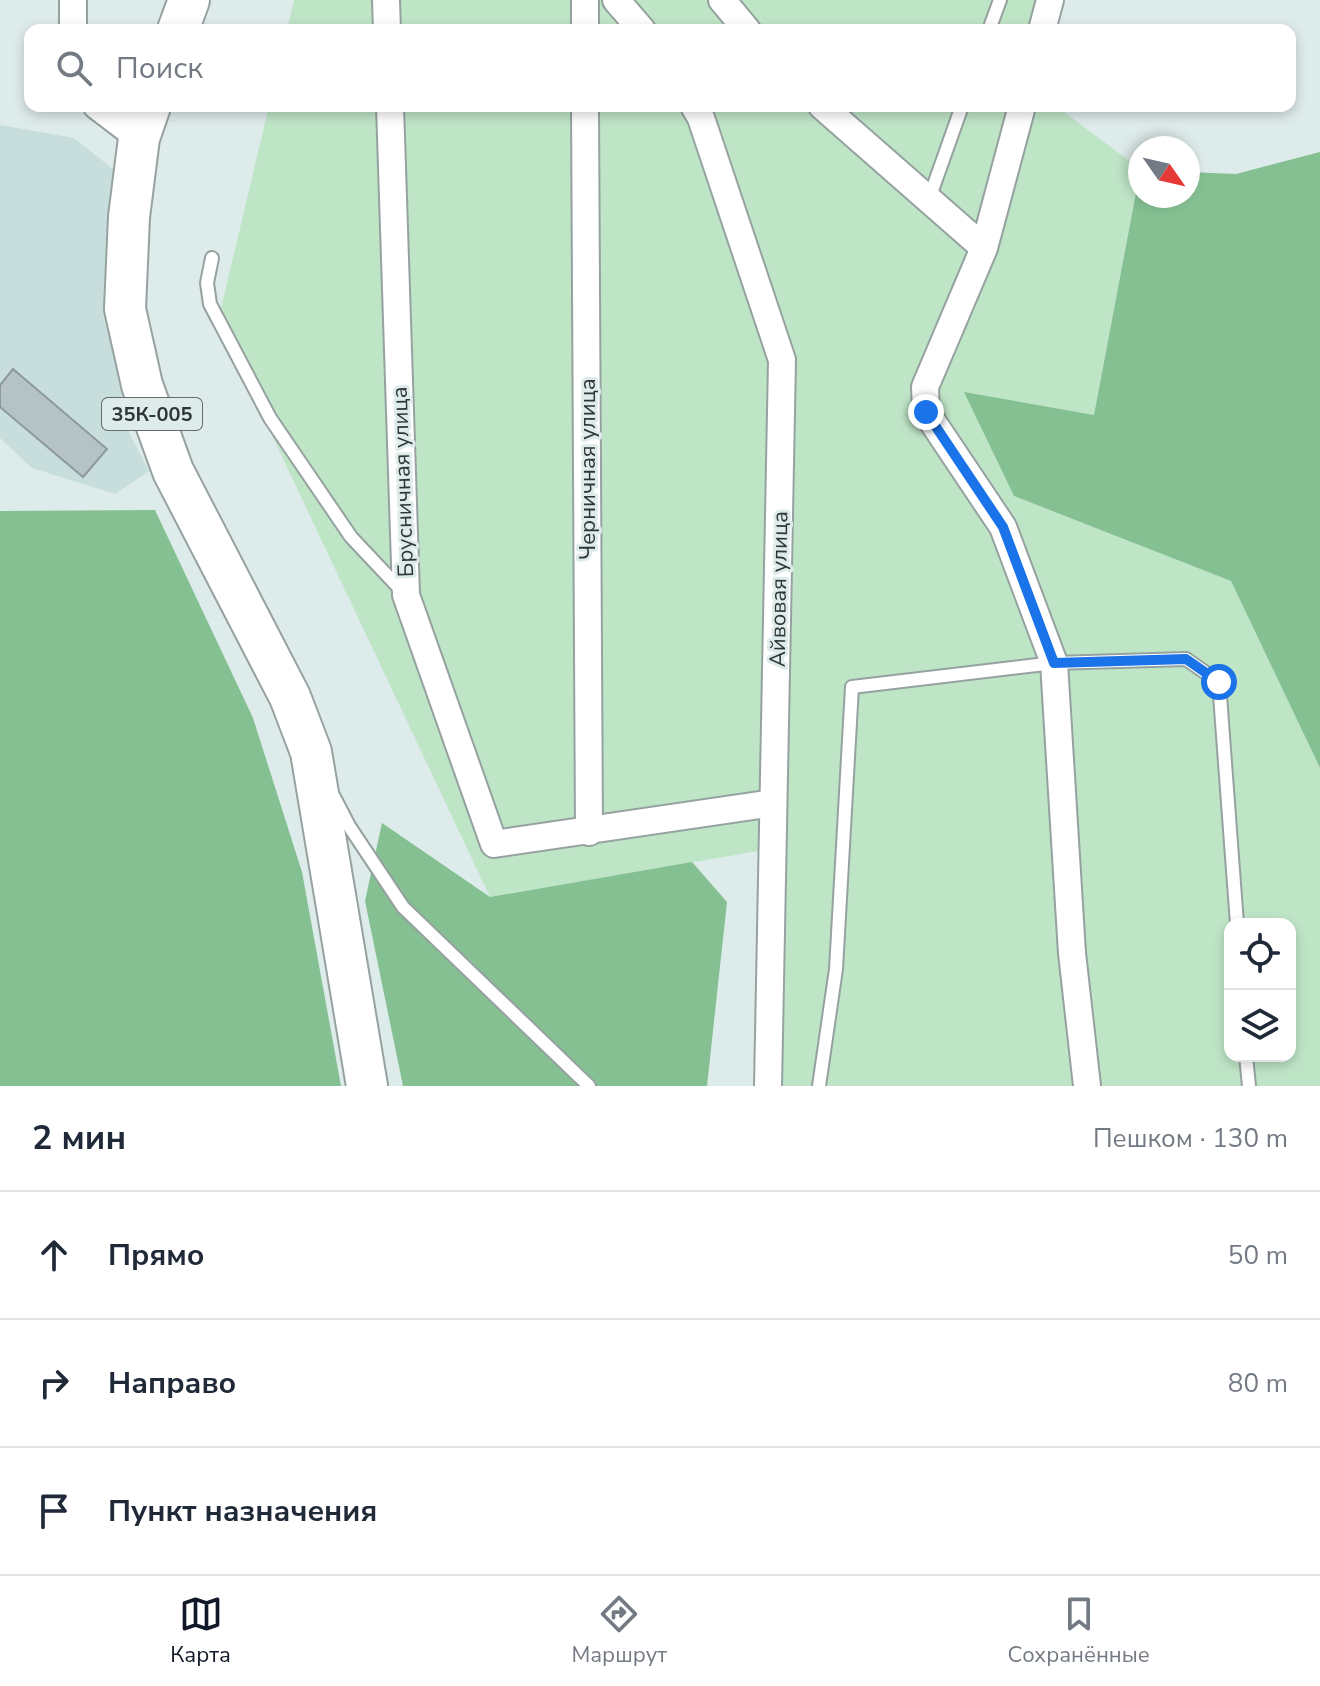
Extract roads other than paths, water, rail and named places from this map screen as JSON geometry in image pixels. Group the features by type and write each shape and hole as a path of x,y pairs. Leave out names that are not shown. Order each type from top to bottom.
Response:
{"main road":[{"path":"180,24 189,0"},
{"name":"35К-005","path":"145,122 129,217 125,309 142,385 173,471 290,697 311,752 367,1086"}],"street":[{"path":"73,0 73,24"},
{"path":"386,0 387,24"},
{"path":"585,0 585,24"},
{"path":"616,0 637,24"},
{"path":"722,0 742,24"},
{"path":"1044,24 1050,0"},
{"path":"115,112 145,122"},
{"name":"Брусничная улица","path":"390,112 406,595 494,844 589,832"},
{"name":"Черничная улица","path":"585,112 589,832"},
{"name":"Айвовая улица","path":"698,112 782,360 768,1086"},
{"path":"829,112 984,248"},
{"path":"1020,112 984,248 925,387 926,412 1003,527 1054,663 1072,953 1087,1086"},
{"path":"589,832 773,803"}],"lane":[{"path":"991,24 1000,0"},
{"path":"929,199 960,112"},
{"path":"212,258 207,283 210,304 270,418 351,537 406,595"},
{"path":"819,1086 836,969 852,687 1054,663 1186,659 1219,682 1237,918"},
{"path":"311,752 349,826 403,907 589,1086"},
{"path":"1247,1062 1249,1086"}]}
